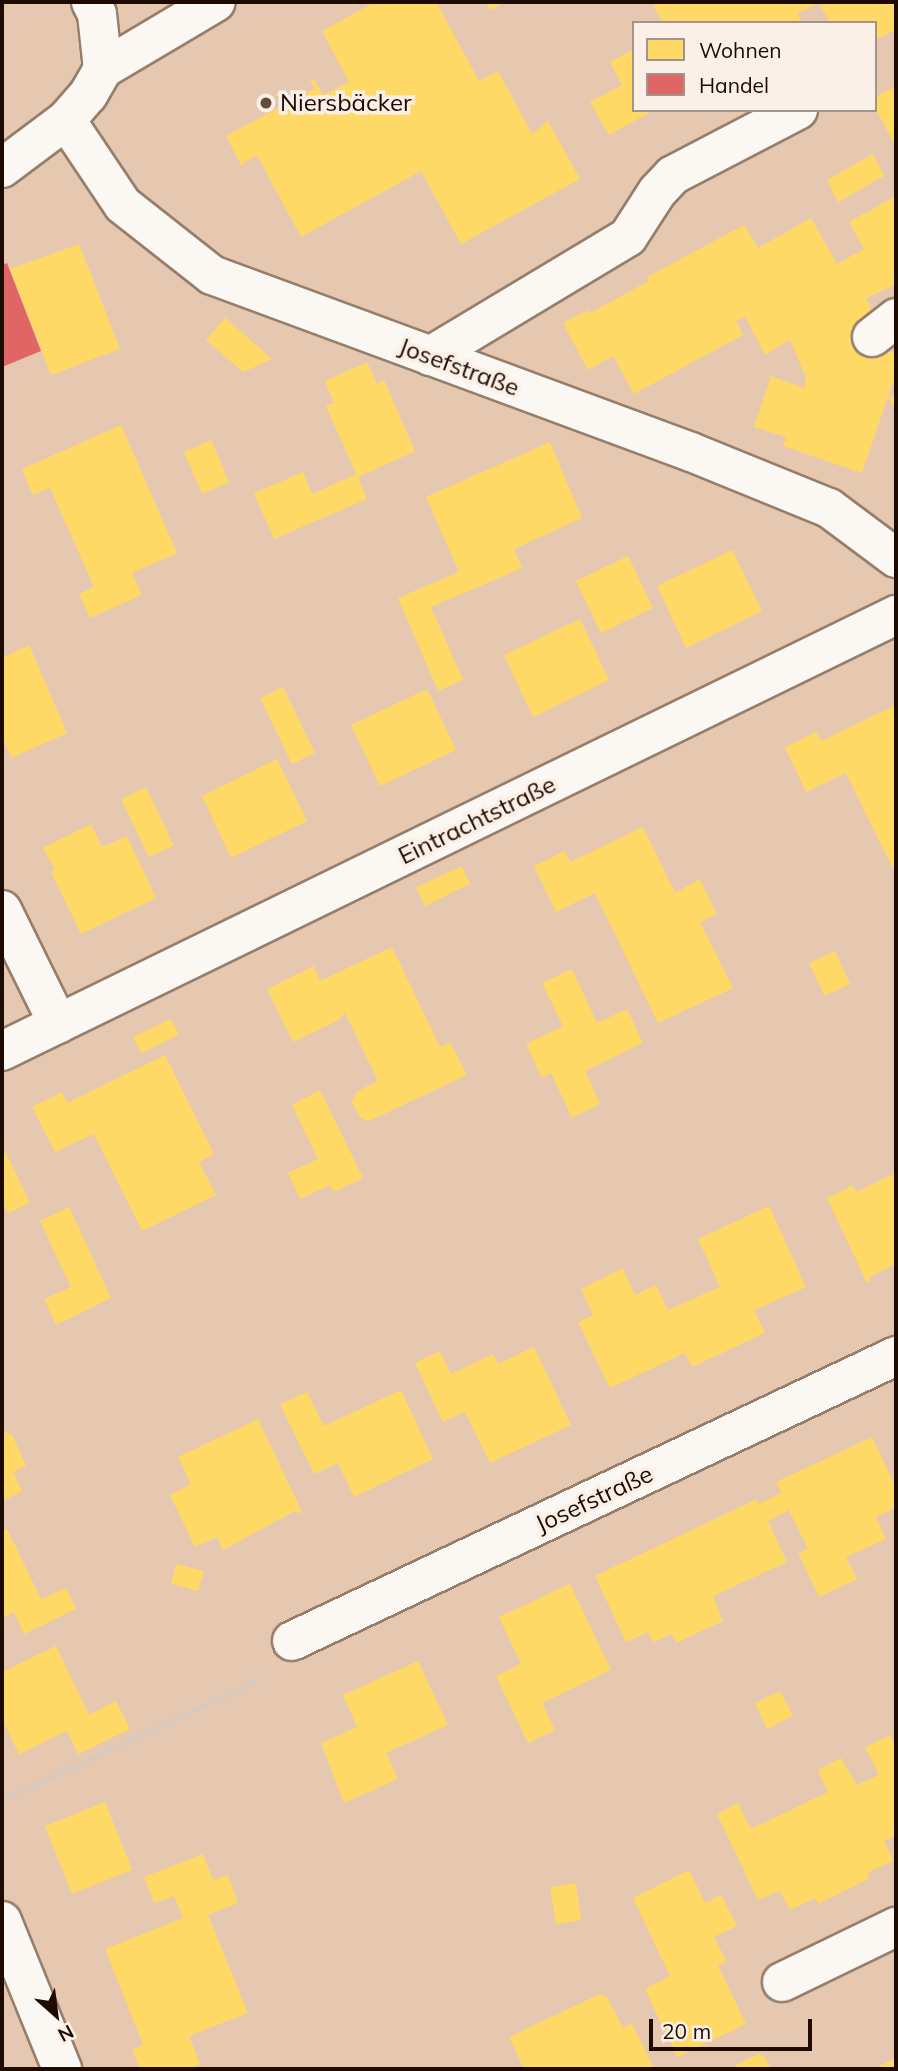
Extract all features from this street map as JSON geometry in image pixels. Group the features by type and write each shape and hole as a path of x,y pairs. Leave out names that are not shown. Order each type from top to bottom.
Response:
{"street":[{"path":"91,2 97,14 103,69"},
{"path":"2,168 66,120 88,95 103,69 216,2"},
{"path":"430,356 628,237 657,192 673,175 794,112"},
{"name":"Josefstraße","path":"66,120 123,205 212,275 691,452 830,508 896,558"},
{"name":"Eintrachtstraße","path":"2,1051 896,615"},
{"path":"2,910 58,1024"},
{"name":"Josefstraße","path":"292,1641 896,1356"},
{"path":"2,1921 62,2069"},
{"path":"782,1982 896,1927"}],"path":[{"path":"2,1800 251,1684 292,1641"}],"building: Wohnen":[{"path":"375,2 436,2 479,81 498,71 532,134 548,121 580,179 461,244 421,171 301,237 257,155 241,165 226,136 315,88 310,80 314,79 323,95 349,82 322,31"},
{"path":"485,2 506,2 490,10"},
{"path":"896,2 896,29 877,39 877,21 829,21 819,3 797,14 801,21 662,21 653,4"},
{"path":"632,50 632,112 650,112 609,135 590,102 622,85 610,62"},
{"path":"896,86 894,143 877,112 877,96"},
{"path":"873,154 884,176 838,202 827,180"},
{"path":"896,196 896,284 866,298 880,329 855,339 896,354 896,373 862,473 783,446 786,437 754,427 771,376 804,388 806,378 790,339 765,355 745,316 736,321 743,335 634,394 613,356 588,370 563,323 588,310 590,313 649,281 647,277 744,225 758,248 811,218 837,264 864,249 849,222"},
{"path":"79,244 120,349 51,375 10,269"},
{"path":"225,318 272,359 243,372 206,340"},
{"path":"367,362 377,384 384,380 415,451 358,477 367,499 274,539 254,493 303,472 312,494 356,474 326,406 334,403 325,381"},
{"path":"896,394 896,412 889,398"},
{"path":"121,425 177,553 132,573 142,595 90,618 79,594 94,587 50,488 33,495 22,469"},
{"path":"211,440 229,482 202,494 184,452"},
{"path":"550,442 582,518 514,549 522,568 431,607 463,680 438,691 398,598 459,572 426,497"},
{"path":"732,550 762,611 686,648 657,586"},
{"path":"628,556 653,608 601,633 576,581"},
{"path":"580,619 609,680 533,717 504,655"},
{"path":"29,645 67,733 11,758 2,736 2,658"},
{"path":"283,687 315,753 292,764 260,698"},
{"path":"427,689 456,750 380,786 351,725"},
{"path":"894,706 896,868 893,869 846,773 806,792 785,747 816,732 821,741"},
{"path":"277,759 307,821 231,858 202,796"},
{"path":"146,787 174,846 149,857 121,799"},
{"path":"91,824 102,847 127,836 156,898 81,934 51,872 55,870 43,848"},
{"path":"643,827 675,893 700,879 717,914 700,922 733,988 658,1023 595,893 556,912 534,866 565,851 570,862"},
{"path":"462,866 470,884 425,906 416,887"},
{"path":"392,947 440,1047 450,1042 467,1075 369,1121 360,1118 352,1102 356,1092 378,1081 345,1013 339,1020 293,1042 267,989 314,966 320,981"},
{"path":"835,951 850,984 825,996 809,963"},
{"path":"572,969 597,1023 627,1009 643,1043 585,1071 600,1104 572,1118 551,1073 542,1078 526,1044 563,1026 542,983"},
{"path":"171,1019 179,1035 141,1053 133,1037"},
{"path":"165,1055 214,1154 199,1162 216,1195 142,1231 94,1134 55,1152 32,1107 62,1092 67,1103"},
{"path":"320,1090 363,1178 334,1192 330,1185 300,1199 288,1173 318,1159 292,1105"},
{"path":"2,1145 30,1203 8,1213 2,1201"},
{"path":"896,1173 896,1264 869,1277 871,1281 867,1283 827,1198 853,1185 856,1192"},
{"path":"769,1206 806,1287 754,1310 765,1333 692,1367 685,1353 610,1388 578,1322 593,1315 581,1289 623,1268 635,1295 656,1285 668,1310 720,1287 698,1239"},
{"path":"69,1207 111,1298 56,1325 44,1299 71,1287 40,1221"},
{"path":"534,1347 571,1425 490,1463 465,1412 443,1422 415,1363 440,1351 451,1374 493,1354 498,1364"},
{"path":"401,1390 433,1459 354,1497 338,1463 314,1474 280,1404 307,1392 324,1426"},
{"path":"258,1419 302,1512 298,1514 297,1510 223,1550 217,1537 195,1547 170,1495 191,1484 178,1457"},
{"path":"2,1431 12,1435 26,1466 13,1472 22,1491 2,1501"},
{"path":"872,1437 896,1488 896,1507 876,1517 886,1539 846,1557 857,1579 819,1597 798,1553 808,1549 789,1510 768,1521 787,1562 713,1596 723,1621 676,1643 672,1634 653,1642 648,1632 626,1642 595,1576 757,1499 759,1504 781,1493 776,1482"},
{"path":"7,1529 41,1599 66,1588 76,1609 24,1634 14,1612 2,1619 2,1531"},
{"path":"176,1564 204,1571 198,1591 171,1584"},
{"path":"570,1584 611,1670 542,1703 555,1730 528,1743 496,1676 521,1664 499,1617"},
{"path":"56,1646 89,1715 116,1701 130,1729 78,1754 67,1731 19,1754 2,1719 2,1672"},
{"path":"418,1661 448,1725 386,1753 398,1779 344,1803 321,1743 357,1727 343,1695"},
{"path":"780,1691 793,1716 767,1729 755,1703"},
{"path":"890,1735 896,1748 896,1835 884,1841 893,1861 867,1873 870,1878 818,1904 815,1898 790,1910 780,1891 758,1900 717,1814 738,1803 751,1829 828,1792 818,1770 841,1758 857,1785 879,1775 865,1747"},
{"path":"105,1802 132,1870 72,1894 45,1826"},
{"path":"203,1854 213,1880 228,1875 238,1903 208,1915 248,2013 189,2036 200,2064 188,2069 140,2069 132,2050 143,2045 105,1949 183,1918 174,1896 154,1903 144,1877"},
{"path":"689,1870 705,1903 721,1895 737,1926 714,1937 727,1962 718,1965 746,2024 677,2057 645,1989 670,1976 633,1898"},
{"path":"576,1883 581,1920 556,1924 550,1887"},
{"path":"600,1994 607,1997 623,2028 632,2023 654,2069 524,2069 509,2037"},
{"path":"758,2054 765,2057 771,2069 733,2069 736,2065"},
{"path":"896,2058 896,2069 873,2069"}],"building: Handel":[{"path":"7,263 41,351 2,367 2,265"}],"place":[{"name":"Niersbäcker","path":"266,103"}]}
